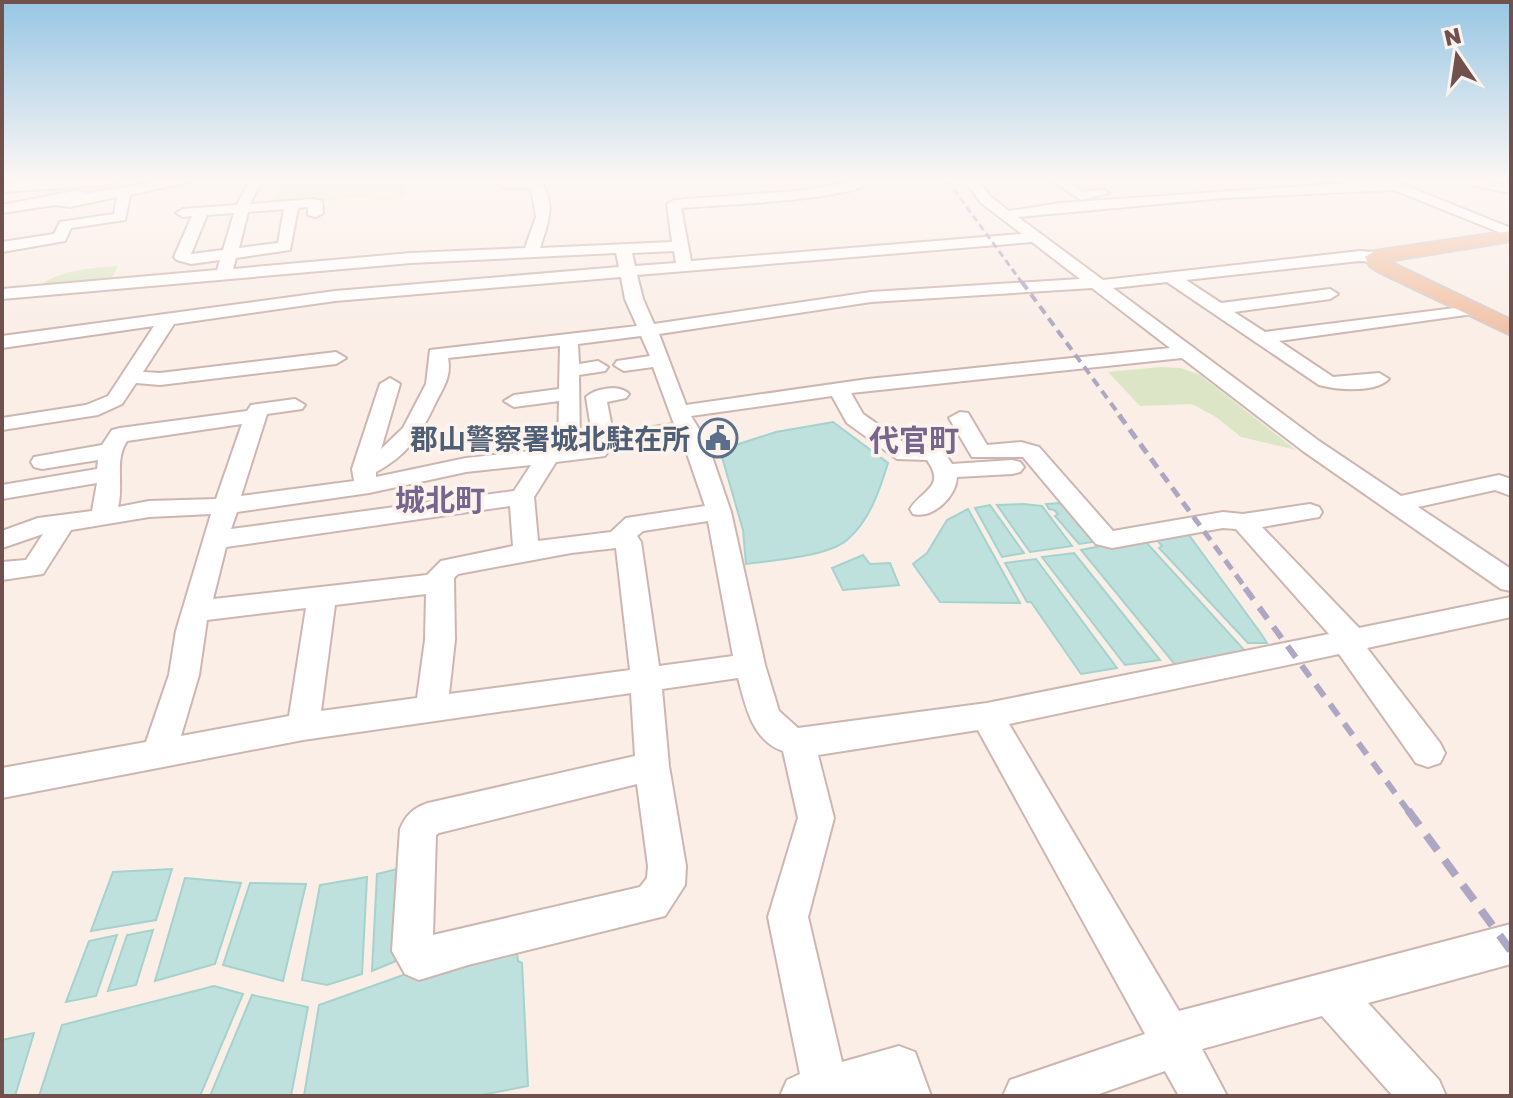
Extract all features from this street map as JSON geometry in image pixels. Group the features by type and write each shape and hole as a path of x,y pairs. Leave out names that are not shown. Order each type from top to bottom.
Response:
{"main road":[{"path":"1511,234 1375,257 1386,268 1511,328"}],"street":[{"path":"2,247 60,238 63,231"},
{"path":"193,231 182,257 285,247 288,231"},
{"path":"224,273 236,231"},
{"path":"532,252 533,239 538,231"},
{"path":"678,231 683,265"},
{"path":"1028,231 1183,352 1311,446 1511,582"},
{"path":"867,235 882,250"},
{"path":"2,294 411,258 532,252 683,265 1036,237"},
{"path":"2,342 319,297 400,292 626,259 680,246"},
{"path":"366,477 413,429 427,399 436,390 440,368 437,354 649,330 871,297 1173,279 1360,256 1375,257"},
{"path":"400,292 398,276 411,258"},
{"path":"626,259 634,299 661,360 719,512 750,665 765,717 783,737 798,742 987,716 1511,607"},
{"path":"1173,279 1326,381 1337,384 1379,379"},
{"path":"137,323 158,280"},
{"path":"1217,309 1330,294"},
{"path":"1262,338 1473,309"},
{"path":"2,443 10,422 91,411 115,400 168,319"},
{"path":"215,540 522,497 559,454 568,382 569,338"},
{"path":"2,531 149,509 226,506 366,477 597,451 604,441 684,420 838,389 1183,352"},
{"path":"130,377 160,379 336,358"},
{"path":"624,365 661,360"},
{"path":"514,401 568,382 598,367"},
{"path":"529,384 568,382"},
{"path":"360,518 366,477 390,384"},
{"path":"838,389 855,418 905,454 933,453 946,471 945,487 922,509"},
{"path":"604,441 596,397 619,394"},
{"path":"159,752 184,675 196,611 215,540 255,416 258,409 295,405"},
{"path":"102,517 109,495 109,462 120,435 255,416"},
{"path":"960,418 980,452 1021,449 1031,452 1105,538 1112,540 1223,520 1243,522 1310,512"},
{"path":"42,462 109,462"},
{"path":"2,492 109,462"},
{"path":"946,471 1041,465"},
{"path":"1397,504 1499,482 1511,489"},
{"path":"522,497 526,553"},
{"path":"432,707 440,640 440,575 450,567 620,538 635,524 719,512"},
{"path":"1243,522 1292,572 1309,597 1350,641 1428,753"},
{"path":"2,540 50,525"},
{"path":"3,571 34,568 50,525"},
{"path":"620,538 628,542 646,678 652,766 667,866 666,885 651,903 468,945 419,960 412,951 418,829 428,819 652,766"},
{"path":"196,611 439,583"},
{"path":"303,727 322,597"},
{"path":"2,783 303,727 750,665"},
{"path":"987,716 1204,1096"},
{"path":"798,742 816,818 788,917 814,1092 899,1068 908,1096"},
{"path":"1026,1096 1172,1041 1330,993 1511,944"},
{"path":"1330,993 1423,1096"}],"green space":[{"path":"118,266 112,277 123,277 117,284 35,290 63,274"},
{"path":"1181,368 1200,375 1296,450 1241,437 1216,417 1192,404 1140,406 1108,372"}],"water":[{"path":"833,422 888,463 868,513 848,539 828,550 746,564 743,530 720,450 776,432"},
{"path":"1059,503 1081,519 1099,541 1079,544 1055,516 1058,514 1046,504"},
{"path":"990,505 1024,553 1002,557 975,508"},
{"path":"997,505 1042,506 1072,546 1030,552"},
{"path":"968,509 1020,603 940,602 913,564 927,553 947,520"},
{"path":"1189,535 1267,643 1248,643 1159,548 1162,546 1157,540"},
{"path":"1137,539 1146,542 1247,653 1177,667 1081,550"},
{"path":"1074,553 1160,660 1125,665 1042,557"},
{"path":"863,555 870,564 890,563 899,585 843,590 832,568"},
{"path":"1036,559 1117,668 1081,674 1031,602 1027,602 1005,563"},
{"path":"172,869 156,920 91,931 113,872"},
{"path":"397,869 396,961 372,971 377,874"},
{"path":"367,877 362,974 327,985 302,980 320,885"},
{"path":"185,878 241,883 215,964 155,981"},
{"path":"250,883 306,884 283,981 223,965"},
{"path":"153,930 136,985 108,991 127,935"},
{"path":"117,935 96,996 66,1002 89,941"},
{"path":"516,943 518,961 522,963 528,1086 476,1096 304,1096 319,1005 437,963"},
{"path":"214,986 243,994 200,1096 39,1096 62,1025"},
{"path":"252,995 308,1007 291,1096 210,1096"},
{"path":"34,1033 15,1096 2,1096 2,1040"}],"railway":[{"path":"984,231 1023,284"},
{"path":"1022,282 1121,417"},
{"path":"1119,415 1247,590"},
{"path":"1245,588 1409,812"},
{"path":"1408,810 1511,951"}],"place":[{"name":"郡山警察署城北駐在所","path":"718,438"}],"district":[{"name":"代官町","path":"914,440"},
{"name":"城北町","path":"440,500"}]}
